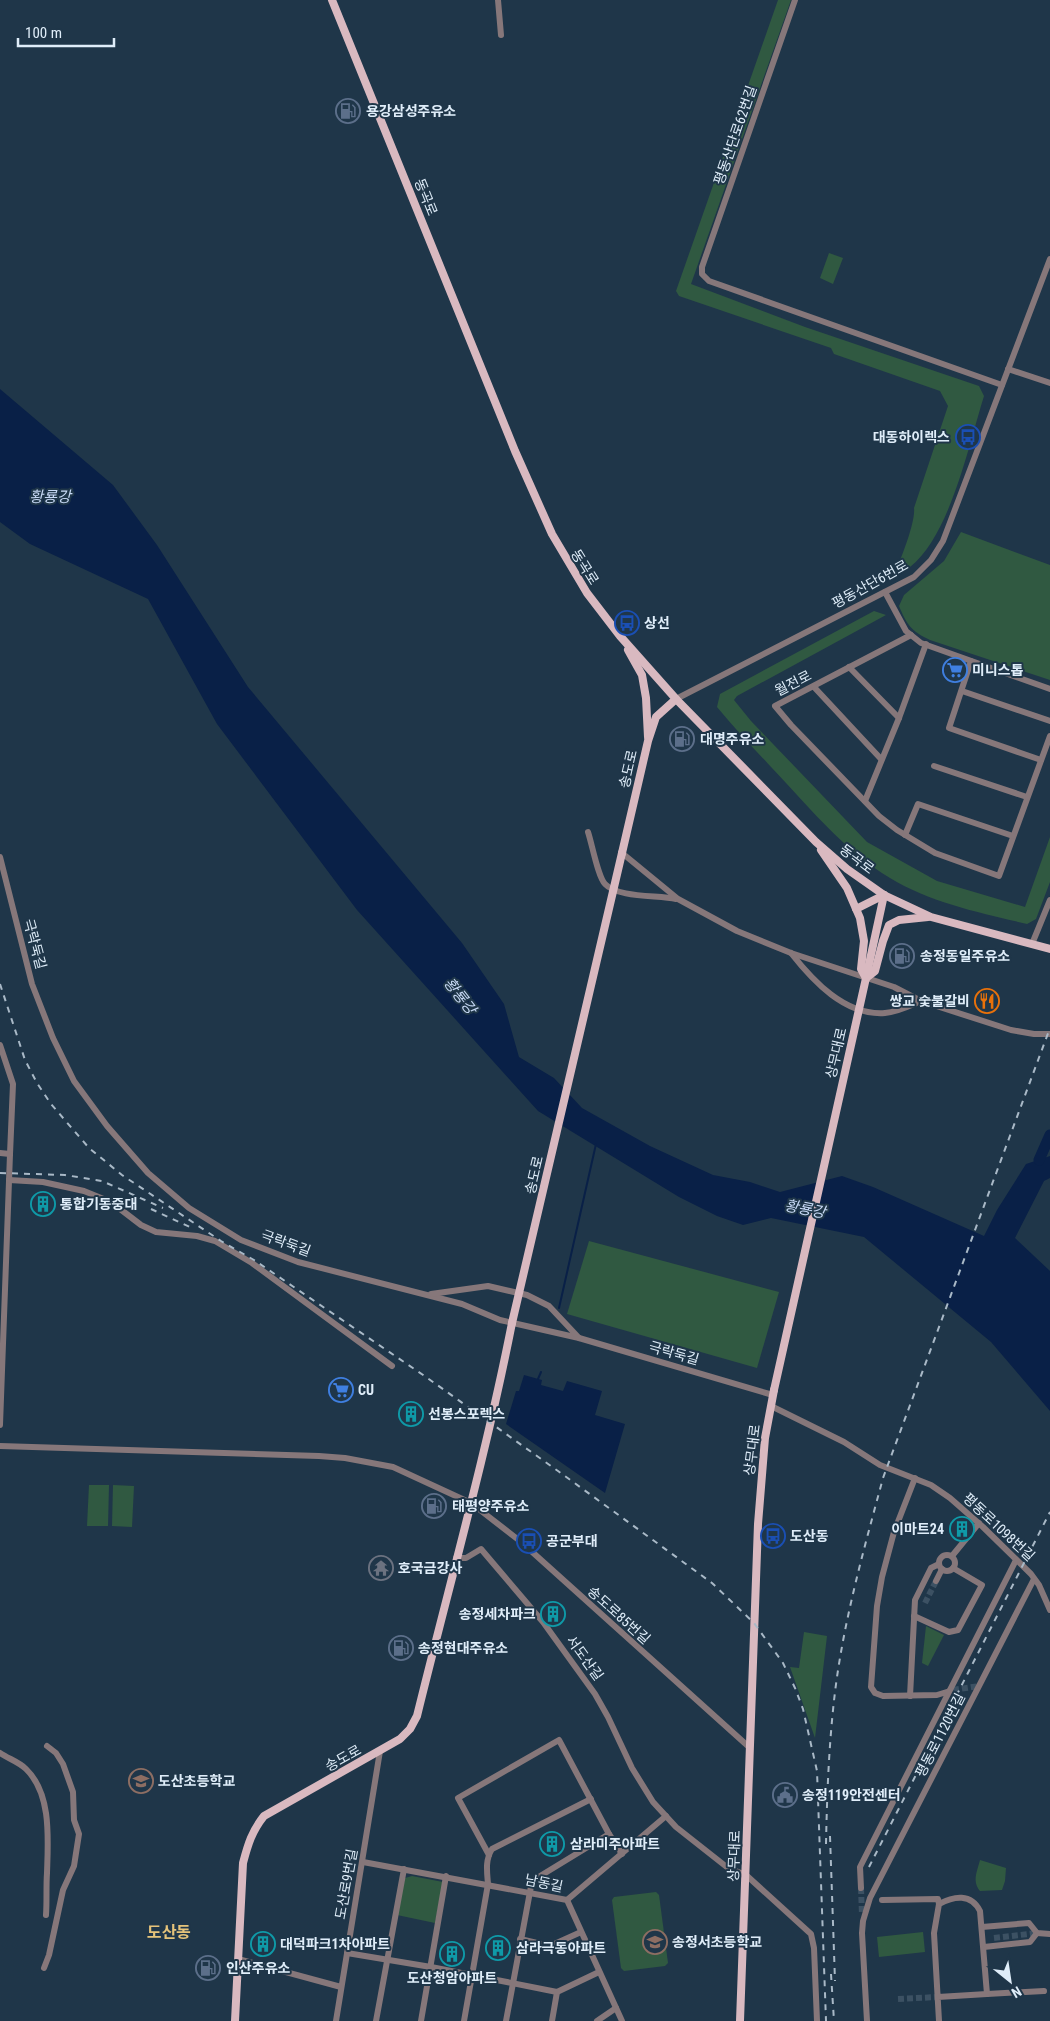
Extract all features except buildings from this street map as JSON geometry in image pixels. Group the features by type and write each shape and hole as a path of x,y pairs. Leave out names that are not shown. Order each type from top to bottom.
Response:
{"main road":[{"name":"동곡로","path":"332,0 486,381 548,525 578,580 620,636 676,699 816,842 847,869 884,895 931,917 1050,949"},
{"path":"620,636 642,675 646,698 648,741"},
{"name":"송도로","path":"235,2021 243,1863 249,1838 255,1826 264,1816 400,1739 410,1729 416,1716 502,1378 512,1323 648,741 656,717 676,699"},
{"path":"816,842 847,888 856,909 864,940 861,969 866,978 875,971 882,941 889,925 899,920 931,917"},
{"path":"856,909 884,895"},
{"name":"상무대로","path":"740,2021 758,1524 765,1438 884,895"}],"street":[{"path":"498,0 501,35"},
{"name":"평동산단로62번길","path":"795,0 702,267 702,274 710,281 1002,385"},
{"name":"평동산단6번로","path":"676,699 914,577 931,560 943,541 1050,259"},
{"path":"1008,369 1050,383"},
{"path":"885,592 906,631 921,643 1050,689"},
{"name":"월전로","path":"911,635 775,706 879,816 905,835 949,860 999,876 1050,736"},
{"path":"864,801 900,718 926,644"},
{"path":"971,661 948,728 1041,760"},
{"path":"849,667 900,718"},
{"path":"814,687 881,759"},
{"path":"962,691 1050,721"},
{"path":"934,766 1027,797"},
{"path":"905,835 918,804 1013,836"},
{"path":"588,832 605,884 622,894 678,899"},
{"path":"622,853 678,899 738,931 791,953 899,989 921,1001 1011,1030 1034,1034 1050,1034"},
{"name":"극락둑길","path":"0,858 32,984 53,1038 74,1081 107,1126 148,1173 189,1208 241,1240 298,1262 462,1304 500,1320 579,1338 774,1392"},
{"path":"1032,944 1050,900"},
{"path":"791,953 802,967 826,990 845,1004 864,1011 877,1013 896,1011 921,1001"},
{"path":"0,1045 12,1084 0,1425"},
{"path":"0,1153 10,1154"},
{"path":"9,1180 42,1182 84,1191 111,1202 141,1225 156,1232 197,1236 215,1241 252,1263 392,1366"},
{"path":"428,1295 476,1287 498,1287 527,1295 548,1306 579,1338"},
{"name":"평동로1098번길","path":"771,1406 844,1442 880,1465 930,1485 950,1498 979,1523 1034,1579 1050,1610"},
{"path":"0,1446 319,1456 354,1460 393,1467 471,1503"},
{"path":"915,1478 894,1532 882,1577 877,1606 871,1682 873,1691 878,1695 937,1695 951,1691"},
{"name":"송도로85번길","path":"471,1503 520,1542 749,1747"},
{"path":"952,1556 979,1523"},
{"name":"서도산길","path":"456,1558 466,1558 481,1549 543,1622 596,1694 632,1768 653,1802 666,1816 728,1868 746,1875 806,1928 813,1938 818,2021"},
{"path":"936,1581 941,1567 940,1559 944,1555 952,1556"},
{"path":"952,1556 955,1563 953,1568"},
{"path":"861,1888 860,1867 1016,1560"},
{"path":"910,1696 914,1616 915,1600 931,1568 941,1567 949,1570 953,1568 982,1585 958,1630 949,1632 914,1616"},
{"name":"평동로1120번길","path":"868,2021 862,1918 870,1898 1034,1579"},
{"path":"488,1855 458,1798 559,1740 609,1834 622,1854"},
{"path":"44,1968 49,1955 63,1890 74,1866 78,1834 74,1820 73,1792 63,1764 56,1753 47,1746"},
{"name":"도산로9번길","path":"336,2021 380,1751"},
{"path":"0,1754 28,1771 35,1780 42,1796 46,1811 49,1851 46,1915"},
{"path":"464,2021 488,1884 488,1855 492,1849 591,1799"},
{"path":"567,1900 666,1816"},
{"path":"506,2021 532,1881 609,1834"},
{"name":"남동길","path":"363,1862 567,1900 622,2021"},
{"path":"376,2021 404,1869"},
{"path":"421,2021 446,1876"},
{"path":"939,1904 958,1896 967,1898 978,1907 982,1927 987,1994"},
{"path":"882,1900 938,1899 939,1904 934,1925 939,2021"},
{"path":"982,1927 1029,1924 1037,1933 1050,1934"},
{"path":"520,1939 550,1946 581,1932"},
{"path":"984,1947 1030,1942 1037,1933"},
{"path":"347,1953 513,1982 557,1992 599,1972"},
{"path":"238,1959 341,1987"},
{"path":"938,1996 1044,1990"},
{"path":"552,2021 557,1992"},
{"path":"597,2021 616,2008"}],"green space":[{"path":"778,0 791,0 691,284 805,327 979,386 984,396 965,463 947,512 924,553 910,567 891,580 906,545 914,508 948,406 940,391 834,354 831,348 679,296 676,291"},
{"path":"829,253 843,258 833,284 820,278"},
{"path":"961,532 1050,565 1050,680 930,640 918,634 907,623 899,606 904,595 944,561"},
{"path":"874,611 886,615 737,696 734,700 751,721 867,842 937,881 1025,907 1050,837 1050,882 1036,919 1027,924 939,901 906,887 875,868 861,858 822,822 717,707 720,694"},
{"path":"589,1241 779,1292 757,1368 567,1314"},
{"path":"89,1485 109,1485 108,1526 87,1526"},
{"path":"113,1485 134,1486 132,1527 112,1526"},
{"path":"926,1626 944,1635 928,1666 922,1663"},
{"path":"804,1632 827,1636 815,1738 790,1667 799,1668"},
{"path":"980,1860 1006,1868 1002,1890 980,1891 976,1880"},
{"path":"412,1876 443,1882 435,1923 397,1915 405,1878"},
{"path":"656,1892 659,1895 668,1963 665,1966 624,1971 621,1968 612,1900 614,1897"},
{"path":"923,1932 925,1952 879,1957 877,1937"}],"water":[{"name":"황룡강","path":"0,389 113,485 157,545 248,687 462,943 504,1004 519,1057 554,1078 582,1108 650,1146 713,1175 750,1182 780,1192 842,1176 873,1187 984,1236 997,1210 1026,1164 1050,1156 1050,1178 1044,1181 1015,1238 1050,1271 1050,1411 991,1342 864,1237 771,1218 743,1225 717,1216 679,1197 538,1111 357,910 217,724 148,599 30,544 0,522"},
{"path":"524,1375 542,1380 541,1385 563,1391 567,1381 602,1391 595,1415 625,1424 605,1493 506,1424 516,1391 519,1391"}],"waterway":[{"path":"1039,1160 1050,1135"},
{"path":"559,1308 596,1144"},
{"path":"538,1379 541,1372"}],"tunnel":[{"path":"925,1603 936,1581"},
{"path":"953,1690 979,1686"},
{"path":"861,1888 862,1915"},
{"path":"994,1938 1037,1933"},
{"path":"898,1999 938,1997"}],"railway":[{"path":"0,984 25,1060 37,1083 51,1104 89,1148 122,1175 221,1241 254,1260 426,1377 558,1471 712,1583 754,1623 783,1663 795,1688 803,1709 817,1771 826,2021"},
{"path":"826,1844 830,1749 839,1665 855,1584 883,1478 1050,1028"},
{"path":"0,1173 65,1175 102,1181 163,1208"},
{"path":"151,1209 192,1228"},
{"path":"869,1867 1050,1512"},
{"path":"830,1836 835,1981"},
{"path":"831,1974 834,2021"}],"place":[{"name":"용강삼성주유소","path":"348,111"},
{"name":"대동하이렉스","path":"968,437"},
{"name":"상선","path":"627,623"},
{"name":"미니스톱","path":"955,670"},
{"name":"대명주유소","path":"682,739"},
{"name":"송정동일주유소","path":"902,956"},
{"name":"쌍교 숯불갈비","path":"987,1001"},
{"name":"통합기동중대","path":"43,1204"},
{"name":"CU","path":"341,1390"},
{"name":"선봉스포렉스","path":"411,1414"},
{"name":"태평양주유소","path":"434,1506"},
{"name":"이마트24","path":"962,1529"},
{"name":"도산동","path":"773,1536"},
{"name":"공군부대","path":"529,1541"},
{"name":"호국금강사","path":"381,1568"},
{"name":"송정세차파크","path":"553,1614"},
{"name":"송정현대주유소","path":"401,1648"},
{"name":"도산초등학교","path":"141,1781"},
{"name":"송정119안전센터","path":"785,1795"},
{"name":"삼라미주아파트","path":"552,1844"},
{"name":"송정서초등학교","path":"655,1942"},
{"name":"대덕파크1차아파트","path":"263,1944"},
{"name":"삼라극동아파트","path":"498,1948"},
{"name":"도산청암아파트","path":"452,1954"},
{"name":"인산주유소","path":"208,1968"}],"district":[{"name":"도산동","path":"169,1932"}]}
